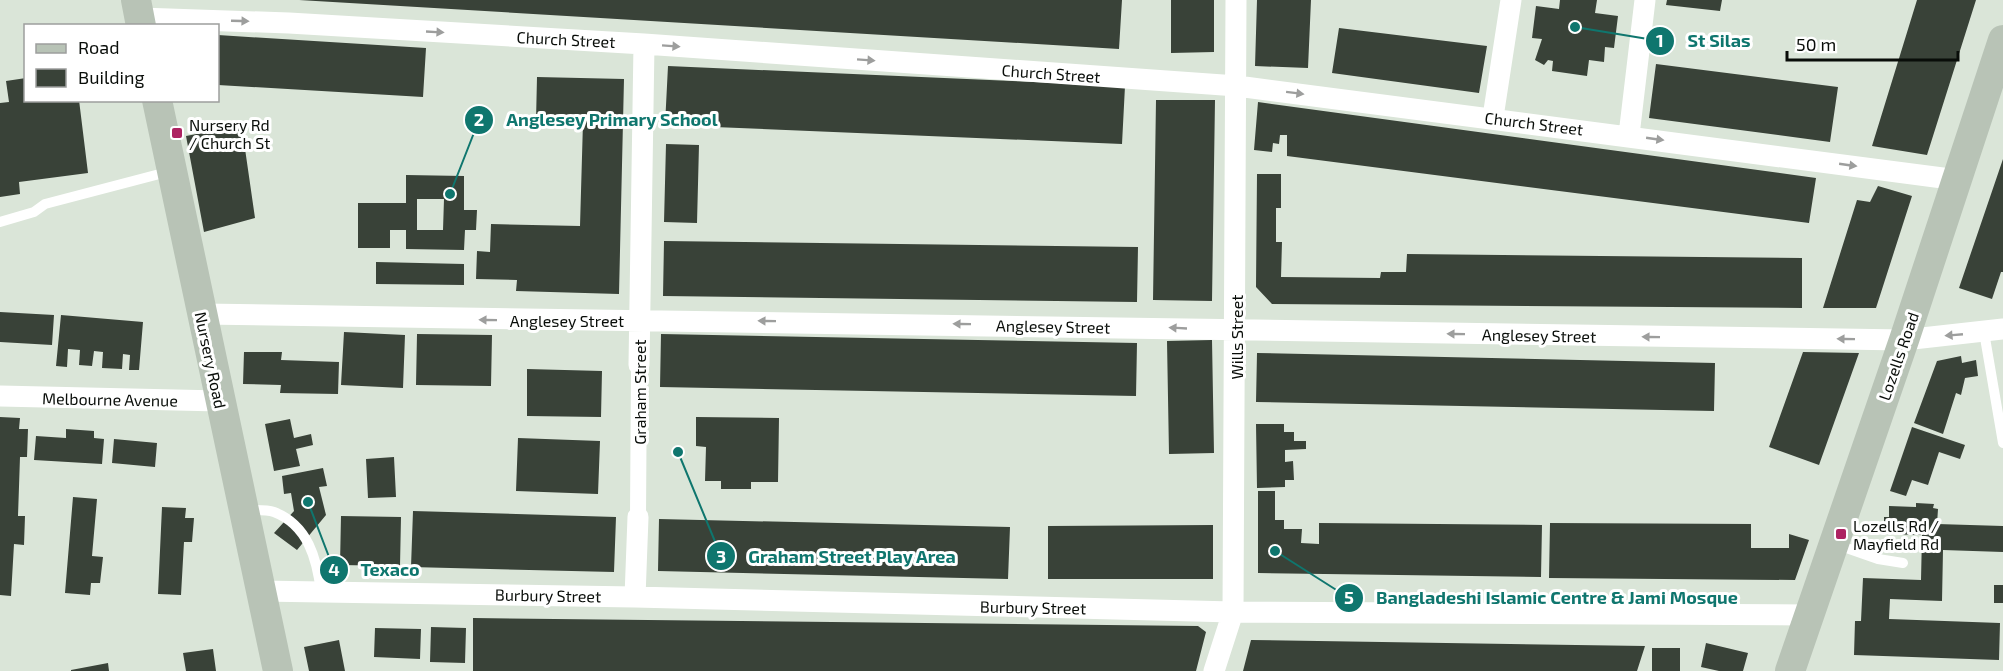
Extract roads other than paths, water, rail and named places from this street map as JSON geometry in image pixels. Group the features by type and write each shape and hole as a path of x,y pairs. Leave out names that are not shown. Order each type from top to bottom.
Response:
{"main road":[{"name":"Lozells Road","path":"1790,671 1807,615 1904,340 2003,40"},
{"name":"Nursery Road","path":"157,102 278,671"}],"street":[{"name":"Wills Street","path":"1214,671 1233,612 1236,0"},
{"path":"1493,117 1511,0"},
{"path":"1629,135 1645,0"},
{"name":"Church Street","path":"139,14 644,44 1237,86 1493,117 1958,180"},
{"name":"Graham Street","path":"635,597 644,44"},
{"name":"Anglesey Street","path":"202,314 530,321 639,319 1175,327 1236,331 1904,340 1994,331"},
{"name":"Melbourne Avenue","path":"0,396 220,401"},
{"name":"Burbury Street","path":"263,605 321,592 635,597 1233,612 1807,615"}],"lane":[{"path":"0,222 34,212 45,204 172,171"},
{"path":"1994,331 2003,443"},
{"path":"243,509 272,511 287,519 307,538 318,563 321,592"},
{"path":"1832,543 1878,559 1903,563"}],"place":[{"name":"St Silas","path":"1575,27"},
{"name":"Nursery Rd / Church St","path":"177,133"},
{"name":"Anglesey Primary School","path":"450,194"},
{"name":"Graham Street Play Area","path":"678,452"},
{"name":"Texaco","path":"308,502"},
{"name":"Lozells Rd / Mayfield Rd","path":"1841,534"},
{"name":"Bangladeshi Islamic Centre & Jami Mosque","path":"1275,551"}]}
